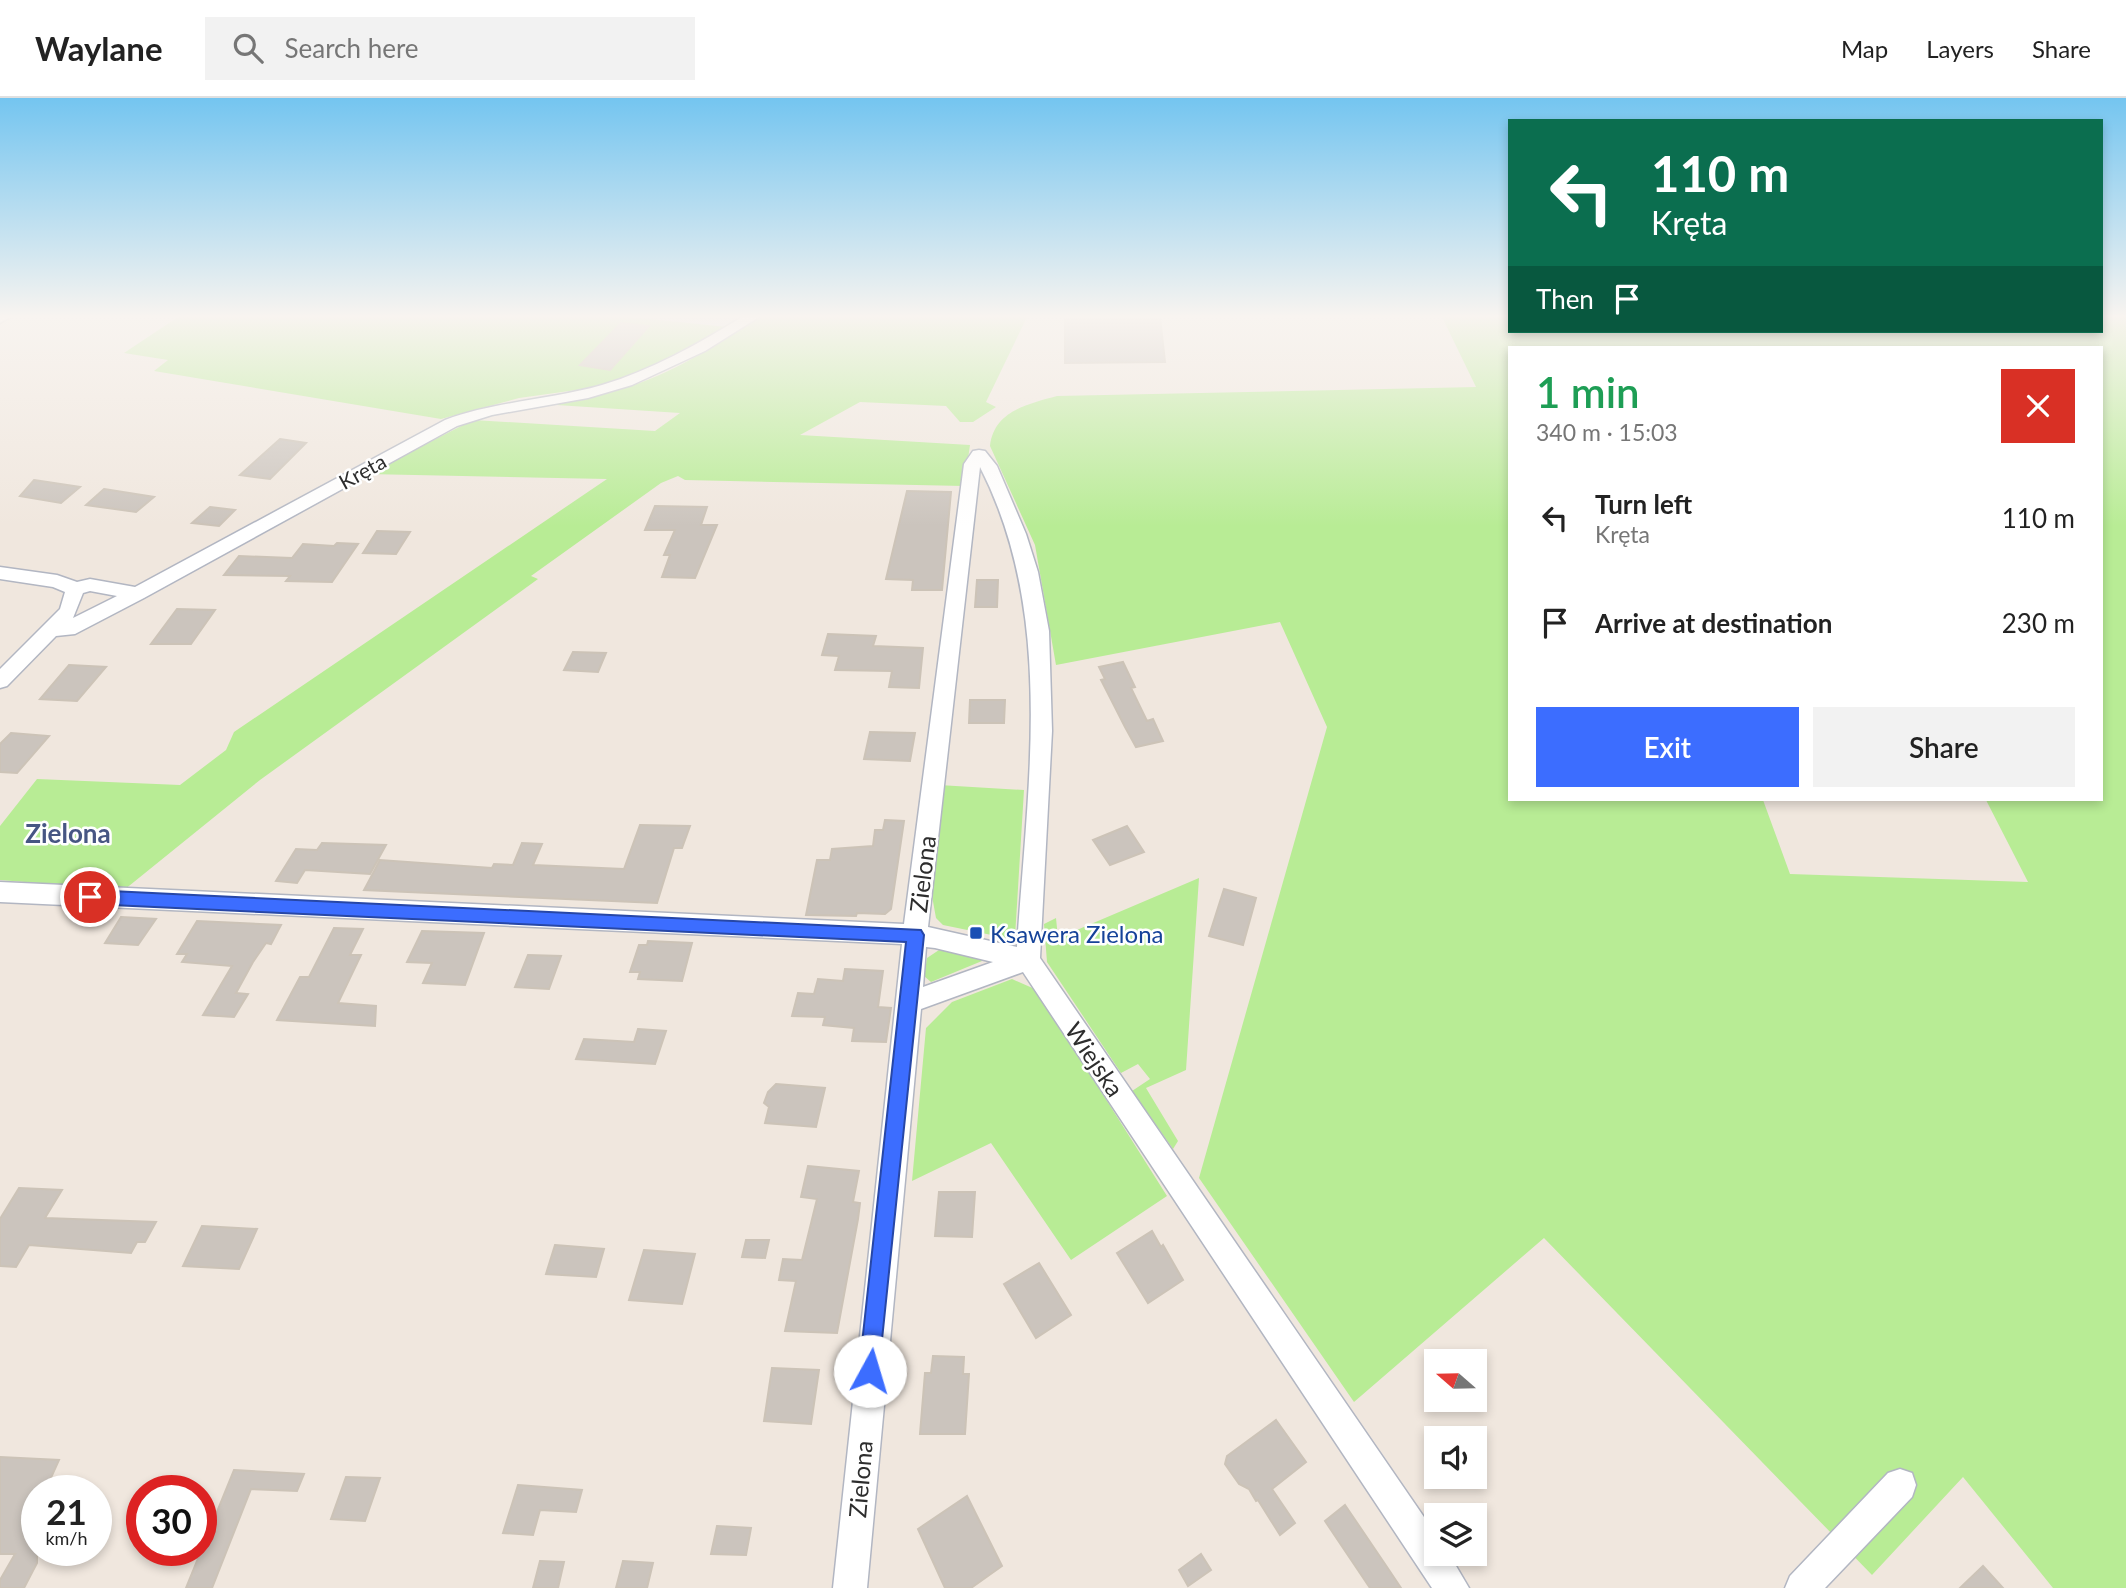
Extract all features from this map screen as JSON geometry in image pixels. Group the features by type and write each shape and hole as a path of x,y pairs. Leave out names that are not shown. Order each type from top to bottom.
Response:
{"street":[{"name":"Kręta","path":"52,629 68,629 138,594 451,423 475,413 610,387"},
{"name":"Zielona","path":"850,1588 915,935 972,464 979,455 989,466 1017,534 1029,572 1039,631 1041,732 1028,960"},
{"path":"0,573 57,581 75,589 90,585 138,594"},
{"path":"0,681 69,611 75,589"},
{"path":"0,892 915,935 1028,960"},
{"path":"908,997 923,998 1028,960"},
{"name":"Wiejska","path":"1028,960 1452,1588"},
{"path":"1802,1588 1900,1485"}],"green space":[{"path":"247,387 599,387 519,398 441,419"},
{"path":"627,387 993,387 986,402 996,407 973,422 960,422 946,406 860,402 800,435 970,445 964,486 685,480 678,476 661,483 531,576 538,579 260,780 124,890 0,880 0,826 37,779 180,785 226,750 234,732 607,479 367,474 473,420 655,431 680,413 541,404"},
{"path":"1508,387 1508,801 1763,801 1790,874 2028,882 1987,801 2103,801 2103,387 2126,387 2126,1588 2053,1588 1963,1477 1872,1575 1544,1238 1354,1402 1199,1178 1327,727 1280,622 1056,665 1035,545 990,446 993,434 1005,417 1024,406 1057,396"},
{"path":"939,785 1024,790 1015,937 1011,939 943,925 936,918 932,896 926,895"},
{"path":"1199,878 1186,1070 1146,1088 1178,1141 1173,1149 1132,1091 1150,1079 1138,1064 1121,1073 1047,962 1044,924 1056,918 1058,938"},
{"path":"939,950 980,958 982,961 931,982 924,976 927,958"},
{"path":"1012,979 1037,990 1167,1196 1071,1260 991,1143 912,1181 926,1028 952,1002"}],"building":[{"path":"280,439 306,443 270,479 240,475"},
{"path":"34,480 80,487 61,503 20,496"},
{"path":"104,489 154,497 136,512 86,505"},
{"path":"907,491 951,492 942,590 912,590 913,580 886,579"},
{"path":"655,506 707,507 701,525 717,525 695,578 662,577 670,555 664,555 675,530 645,530"},
{"path":"210,507 235,510 219,526 192,523"},
{"path":"377,531 410,532 396,554 363,553"},
{"path":"337,543 358,544 332,582 286,581 290,576 224,575 239,556 292,558 303,544 334,546"},
{"path":"977,580 998,580 997,607 975,607"},
{"path":"177,609 215,610 191,644 151,644"},
{"path":"828,634 876,636 873,646 923,648 919,688 889,687 892,671 835,670 839,656 822,655"},
{"path":"573,652 606,653 598,672 564,670"},
{"path":"1123,662 1135,687 1131,688 1147,721 1153,719 1163,741 1136,747 1101,680 1105,679 1099,667"},
{"path":"69,665 106,667 77,701 40,699"},
{"path":"970,700 1005,700 1004,723 969,723"},
{"path":"870,732 915,733 910,761 864,759"},
{"path":"11,733 49,736 17,773 0,772 0,744"},
{"path":"885,820 904,821 891,909 885,914 806,915 817,860 830,860 832,849 873,846 875,830 883,830"},
{"path":"640,825 690,826 682,848 674,848 657,903 364,890 380,860 492,868 494,864 513,865 522,843 542,844 533,865 624,869"},
{"path":"1127,826 1144,852 1110,865 1093,840"},
{"path":"322,843 386,845 370,874 305,870 297,883 276,881 296,849 317,850"},
{"path":"1224,889 1256,898 1243,945 1209,936"},
{"path":"121,917 156,919 138,945 105,943"},
{"path":"197,921 281,925 271,944 266,943 253,962 236,993 248,994 234,1017 203,1015 232,966 182,962 187,954 177,954"},
{"path":"334,928 363,929 350,955 361,955 338,1003 376,1006 375,1026 277,1020 300,977 309,977"},
{"path":"422,931 484,933 465,985 423,983 432,963 407,962"},
{"path":"648,941 692,943 682,981 638,979 640,972 630,972 639,945 647,945"},
{"path":"528,955 561,956 549,989 515,987"},
{"path":"845,969 883,971 878,1007 891,1008 886,1042 852,1041 854,1028 823,1025 825,1017 792,1016 798,993 814,994 818,979 843,981"},
{"path":"638,1029 666,1031 655,1064 576,1059 584,1039 634,1042"},
{"path":"776,1084 825,1088 816,1127 765,1123 769,1107 764,1103 768,1092"},
{"path":"808,1166 859,1171 853,1202 860,1203 858,1219 837,1333 785,1331 796,1281 779,1280 783,1259 802,1260 817,1199 801,1197"},
{"path":"19,1188 62,1190 45,1218 156,1222 145,1242 137,1242 131,1253 29,1245 16,1267 0,1266 0,1219"},
{"path":"939,1192 975,1192 972,1237 935,1236"},
{"path":"202,1226 257,1229 239,1269 183,1266"},
{"path":"1152,1231 1183,1280 1148,1303 1117,1253"},
{"path":"746,1240 769,1240 765,1258 742,1257"},
{"path":"555,1245 604,1249 596,1277 546,1274"},
{"path":"644,1250 695,1254 682,1304 629,1300"},
{"path":"1039,1263 1071,1315 1036,1338 1004,1284"},
{"path":"933,1356 964,1357 963,1374 969,1374 965,1434 920,1434 925,1373 931,1373"},
{"path":"772,1368 819,1370 811,1424 764,1421"},
{"path":"1276,1420 1306,1462 1272,1489 1295,1523 1280,1535 1258,1500 1256,1501 1249,1489 1239,1484 1225,1464 1227,1456"},
{"path":"0,1457 59,1460 52,1475 21,1475 21,1566 35,1566 24,1588 0,1588 0,1580 15,1554 0,1554"},
{"path":"234,1470 304,1474 297,1491 251,1489 212,1588 186,1588 195,1566 217,1566 217,1512"},
{"path":"346,1477 380,1478 365,1521 331,1519"},
{"path":"518,1485 582,1490 576,1512 540,1510 533,1535 503,1533"},
{"path":"967,1496 1002,1566 971,1588 945,1588 918,1529"},
{"path":"1345,1505 1401,1588 1370,1588 1325,1521"},
{"path":"717,1526 751,1528 746,1555 711,1554"},
{"path":"1201,1554 1211,1570 1188,1586 1179,1570"},
{"path":"540,1561 564,1562 558,1588 533,1588"},
{"path":"623,1561 653,1563 647,1588 616,1588"},
{"path":"1983,1566 2003,1588 1960,1588"}],"place":[{"name":"Ksawera Zielona","path":"976,933"}],"district":[{"name":"Zielona","path":"68,833"}],"route":[{"path":"90,897 915,935 870,1371"}]}
